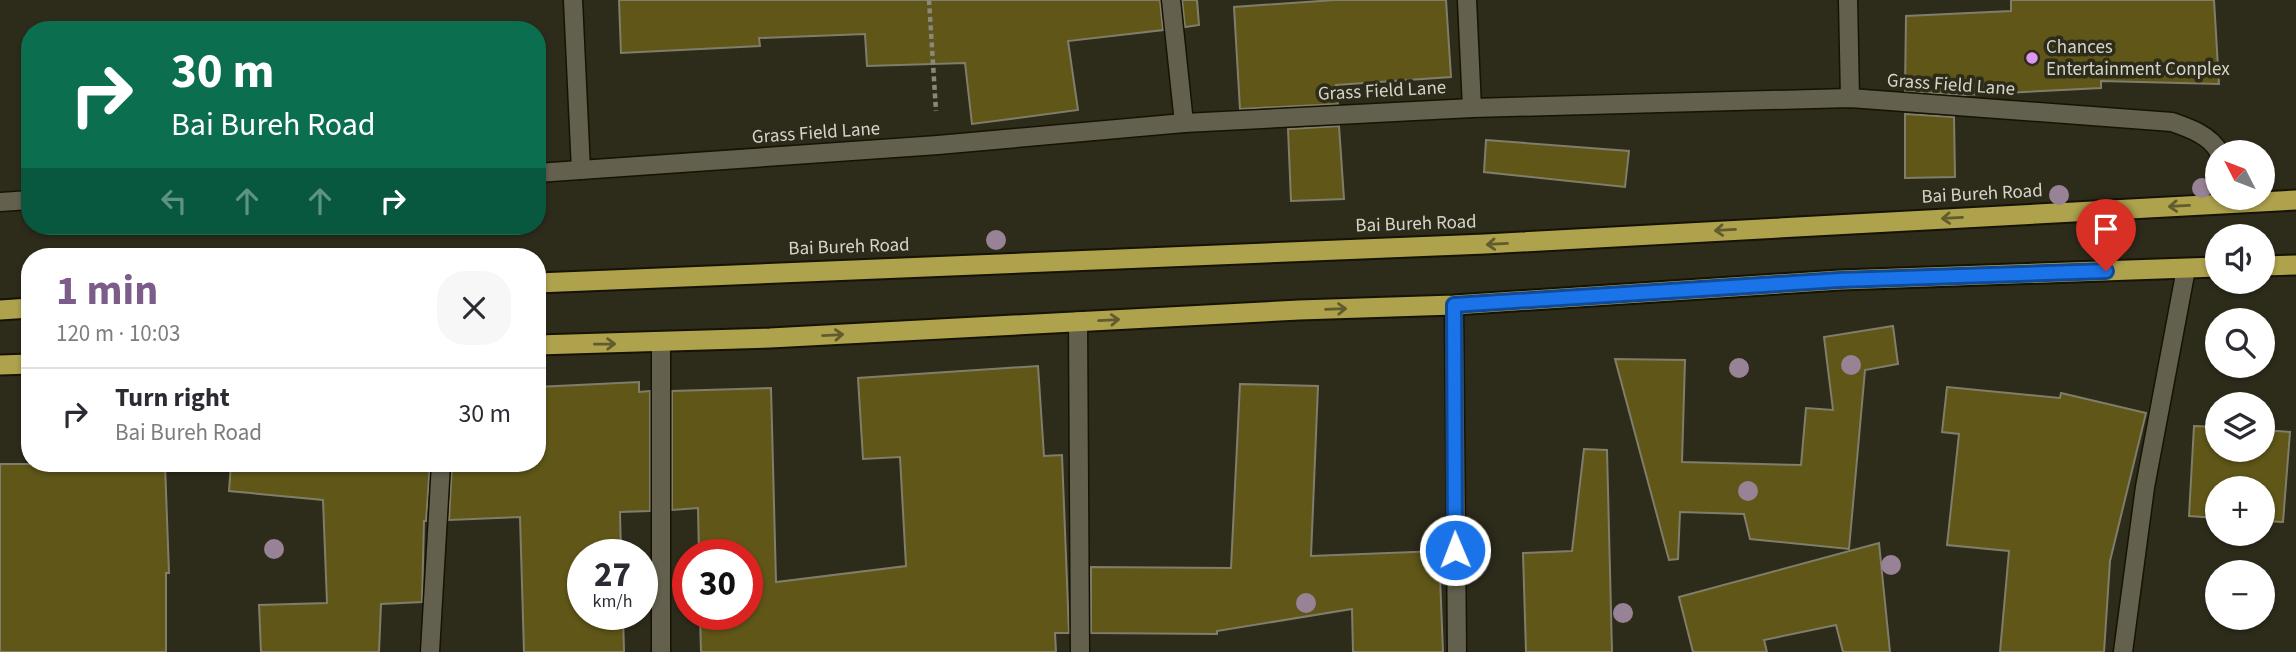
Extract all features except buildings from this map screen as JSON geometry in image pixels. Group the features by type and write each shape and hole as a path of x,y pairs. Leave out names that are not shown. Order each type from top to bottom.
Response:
{"highway":[{"name":"Bai Bureh Road","path":"2275,200 2296,200"},
{"name":"Bai Bureh Road","path":"546,283 1485,244 2205,202"},
{"path":"2275,266 2296,265"},
{"path":"546,345 661,342 1454,305 1840,280 2205,268"},
{"path":"0,310 21,309"},
{"path":"0,365 21,364"}],"street":[{"path":"573,0 581,170"},
{"path":"1171,0 1184,123"},
{"path":"1467,0 1472,108"},
{"path":"1848,0 1850,98"},
{"name":"Grass Field Lane","path":"546,172 938,145 1184,123 1472,108 1850,98 2172,122 2196,131 2208,140"},
{"path":"0,202 21,201"},
{"path":"2123,652 2145,486 2186,269"},
{"path":"1454,305 1457,652"},
{"path":"1078,321 1080,652"},
{"path":"661,342 661,652"},
{"path":"430,652 441,472"}],"path":[{"path":"929,0 938,145"}],"place":[{"name":"Chances Entertainment Conplex","path":"2032,58"}],"route":[{"path":"1455,550 1454,305 1840,280 2106,271"}]}
